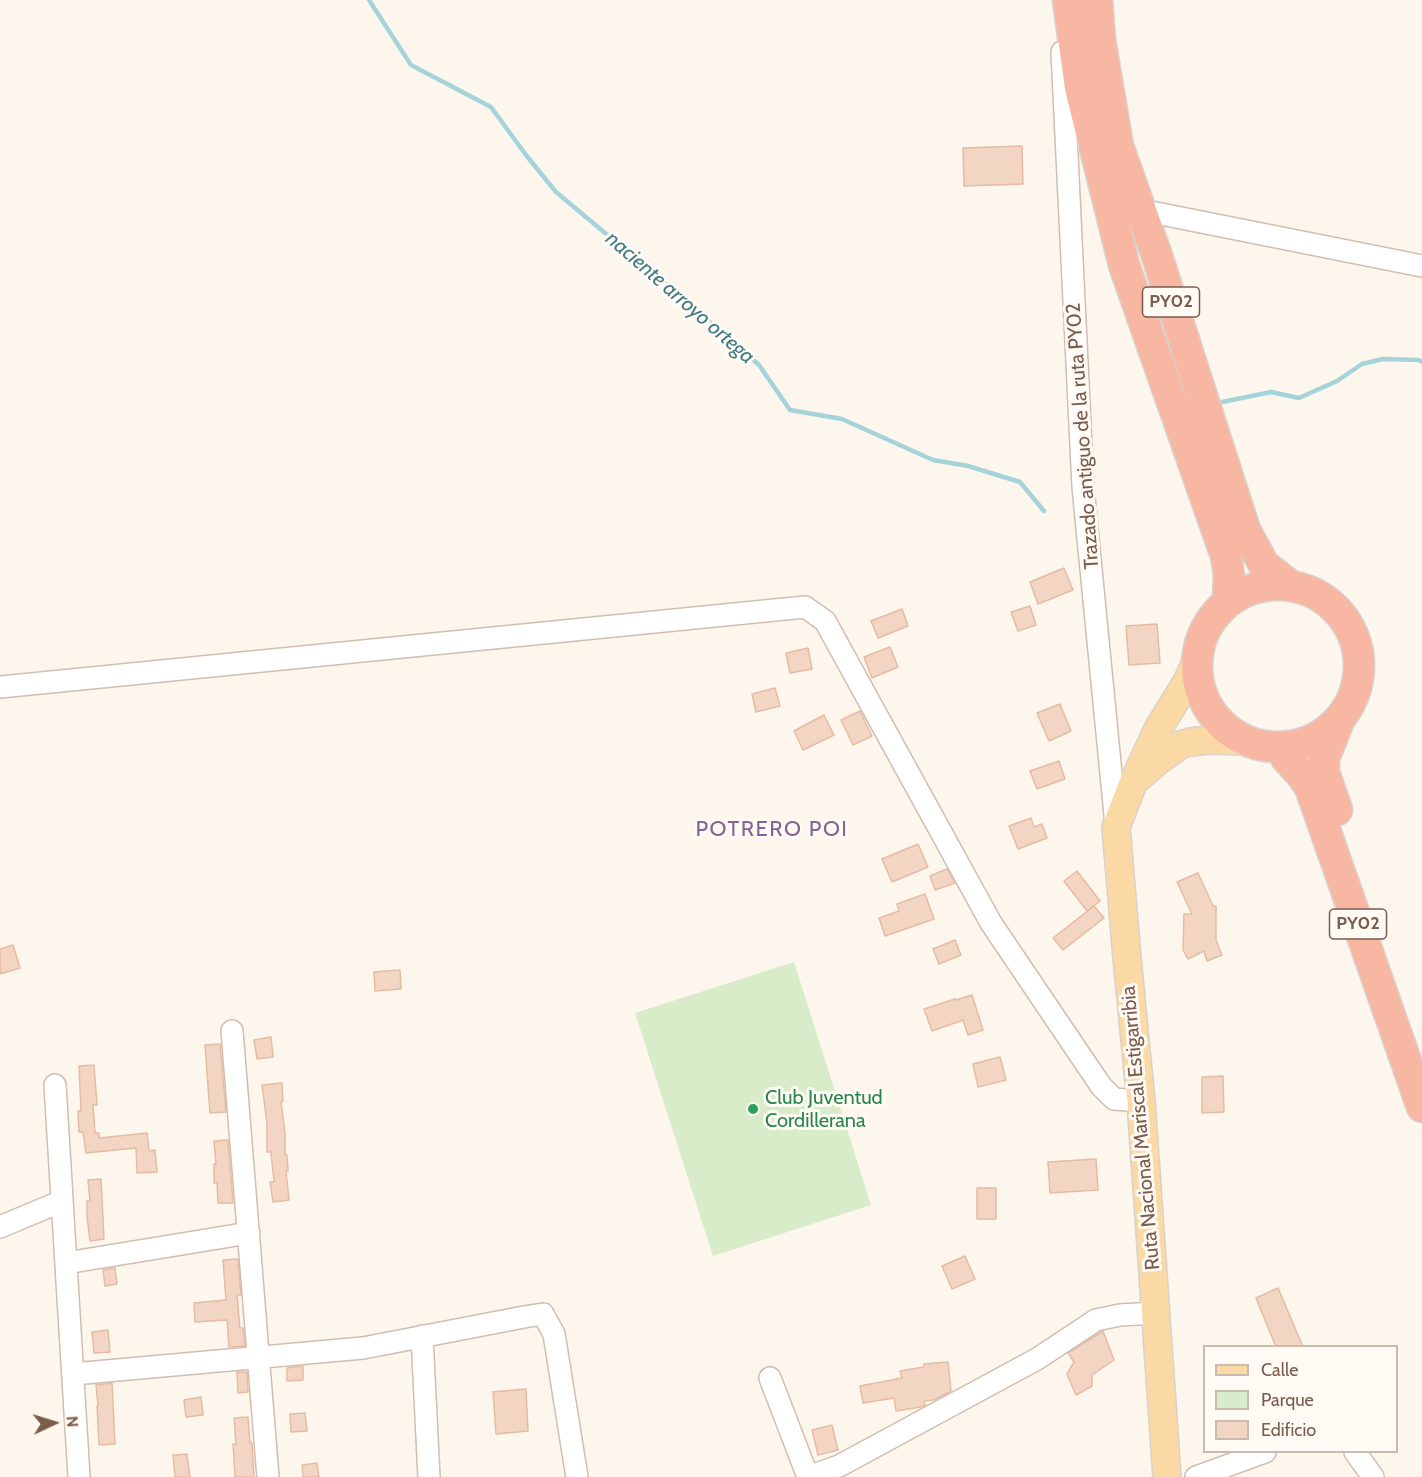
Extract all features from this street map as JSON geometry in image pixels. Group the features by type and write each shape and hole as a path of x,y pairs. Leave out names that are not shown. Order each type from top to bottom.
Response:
{"highway":[{"name":"PY02","path":"1068,0 1080,88 1124,265 1226,556 1229,574 1228,602"},
{"name":"PY02","path":"1097,0 1100,40 1118,146 1245,530 1264,565 1291,586"},
{"name":"PY02","path":"1338,723 1310,742 1280,749 1244,741 1217,722 1201,693 1197,660 1202,638 1213,618 1228,602 1247,591 1269,585 1291,586 1316,594 1338,611 1353,633 1359,660 1357,687 1346,712 1338,723 1324,759 1324,772 1422,1048"},
{"name":"PY02","path":"1280,749 1310,787 1422,1107"}],"main road":[{"name":"Ruta Nacional Mariscal Estigarribia","path":"1167,1477 1142,1101 1126,958 1116,827 1158,729 1187,682 1197,660"},
{"path":"1133,783 1180,745 1209,740 1244,741"}],"street":[{"name":"Trazado antiguo de la ruta PY02","path":"1062,45 1083,487 1116,827"},
{"path":"1141,210 1422,266"},
{"path":"0,687 805,607 825,621 991,923 1101,1086 1114,1099 1142,1101"},
{"path":"232,1031 268,1477"},
{"path":"55,1085 79,1477"},
{"path":"0,1227 62,1201"},
{"path":"66,1263 249,1233"},
{"path":"770,1378 808,1477 839,1466 1037,1359 1096,1320 1119,1315 1156,1313"},
{"path":"73,1374 363,1348 543,1314 554,1334 577,1477"},
{"path":"422,1336 429,1477"},
{"path":"1196,1477 1262,1453"},
{"path":"1356,1453 1373,1477"}],"green space":[{"name":"Club Juventud Cordillerana","path":"794,962 871,1205 713,1256 635,1013"}],"building":[{"path":"1022,146 1023,184 964,186 963,148"},
{"path":"1064,568 1073,590 1038,604 1030,582"},
{"path":"1030,606 1036,625 1018,631 1011,612"},
{"path":"902,609 908,626 878,638 871,621"},
{"path":"1157,624 1160,663 1129,665 1126,626"},
{"path":"890,647 898,667 872,678 864,657"},
{"path":"808,648 812,669 790,673 786,653"},
{"path":"775,688 780,706 756,712 752,694"},
{"path":"1060,704 1071,731 1049,741 1037,713"},
{"path":"860,711 872,736 853,745 841,720"},
{"path":"824,715 834,735 803,750 794,731"},
{"path":"1059,761 1065,779 1037,789 1030,771"},
{"path":"1031,818 1034,827 1042,824 1047,838 1018,849 1009,826"},
{"path":"918,844 928,867 892,882 882,859"},
{"path":"947,869 955,883 935,890 930,876"},
{"path":"1077,871 1100,901 1087,911 1064,881"},
{"path":"1198,873 1213,906 1216,906 1216,940 1222,955 1207,961 1204,951 1188,959 1183,950 1184,914 1192,914 1177,882"},
{"path":"925,894 934,919 885,936 879,918 899,911 897,904"},
{"path":"1094,906 1104,918 1063,950 1053,938"},
{"path":"955,940 961,955 939,964 933,949"},
{"path":"13,945 20,968 0,974 0,949"},
{"path":"400,970 401,989 375,991 374,972"},
{"path":"972,995 983,1030 968,1035 963,1020 932,1031 924,1009"},
{"path":"271,1037 273,1057 257,1059 254,1040"},
{"path":"220,1044 226,1112 210,1113 205,1045"},
{"path":"1000,1057 1006,1080 978,1087 973,1064"},
{"path":"94,1065 97,1105 93,1105 95,1133 99,1133 99,1138 147,1133 149,1151 155,1150 157,1172 137,1173 136,1148 86,1153 83,1132 79,1132 78,1111 81,1111 79,1066"},
{"path":"1223,1076 1224,1112 1202,1113 1202,1077"},
{"path":"282,1083 283,1101 281,1102 289,1200 273,1202 270,1182 274,1182 271,1152 267,1152 267,1124 262,1085"},
{"path":"228,1140 233,1203 218,1203 217,1183 214,1183 214,1164 216,1164 214,1141"},
{"path":"1096,1159 1098,1190 1050,1193 1048,1162"},
{"path":"101,1179 104,1239 90,1241 87,1216 87,1201 90,1201 88,1180"},
{"path":"977,1188 996,1188 996,1219 977,1219"},
{"path":"965,1256 975,1279 952,1289 942,1266"},
{"path":"238,1259 241,1295 237,1295 240,1328 243,1328 245,1346 229,1347 227,1320 195,1322 194,1303 226,1300 223,1260"},
{"path":"115,1268 117,1284 105,1286 103,1270"},
{"path":"1278,1288 1302,1345 1275,1345 1256,1298"},
{"path":"108,1330 110,1352 94,1353 92,1332"},
{"path":"1103,1331 1114,1360 1092,1375 1092,1386 1076,1395 1067,1374 1074,1362 1068,1353"},
{"path":"948,1362 951,1391 934,1400 924,1401 925,1405 921,1407 896,1411 894,1398 863,1403 860,1386 902,1378 900,1371 924,1367 924,1364"},
{"path":"303,1366 303,1380 287,1381 287,1368"},
{"path":"237,1372 247,1372 248,1392 238,1393"},
{"path":"112,1383 115,1444 99,1445 96,1385"},
{"path":"526,1389 528,1431 496,1434 493,1392"},
{"path":"201,1397 203,1415 186,1417 184,1400"},
{"path":"305,1413 307,1431 291,1432 290,1414"},
{"path":"248,1417 254,1477 235,1477 234,1418"},
{"path":"832,1425 838,1450 818,1455 812,1430"},
{"path":"187,1454 190,1477 175,1477 173,1455"},
{"path":"317,1463 319,1477 303,1477 302,1465"}],"waterway":[{"name":"naciente arroyo ortega","path":"369,0 411,65 491,107 556,192 759,365 790,410 842,419 933,460 968,466 1020,482 1044,511"},
{"name":"naciente arroyo ortega","path":"1217,403 1271,392 1299,398 1337,381 1362,364 1383,359 1422,362"}],"place":[{"name":"Club Juventud Cordillerana","path":"753,1109"}],"district":[{"name":"POTRERO POI","path":"772,830"}]}
